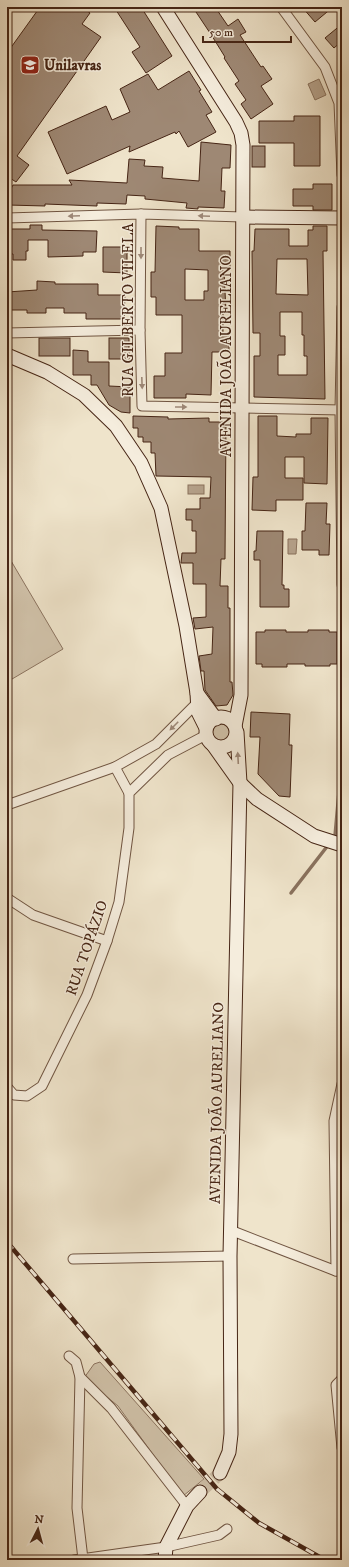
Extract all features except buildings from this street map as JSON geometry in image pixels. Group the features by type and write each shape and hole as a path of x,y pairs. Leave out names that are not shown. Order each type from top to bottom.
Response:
{"main road":[{"name":"AVENIDA JOÃO AURELIANO","path":"163,7 236,122 241,132 243,145 241,695 236,729 240,783 230,1230 231,1434 229,1452 220,1472"},
{"path":"243,217 342,218"},
{"path":"7,355 47,372 84,395 116,426 141,463 160,508 186,626 199,698 200,717 208,736 240,783 257,799 314,836 342,845"},
{"path":"199,698 220,718 232,721 236,729 235,738 232,743 219,747 208,736 208,722 220,718 241,695"},
{"path":"165,1560 166,1547 187,1506 200,1492"}],"street":[{"path":"281,7 325,67 339,103 342,175"},
{"path":"7,218 141,214 243,217"},
{"name":"RUA GILBERTO VILELA","path":"141,214 140,330 142,406 242,408"},
{"path":"342,307 342,585"},
{"path":"7,333 140,330"},
{"path":"242,408 341,410"},
{"path":"7,805 115,767 156,744 199,698"},
{"path":"115,767 129,793 168,756 208,736"},
{"path":"156,744 168,756"},
{"name":"RUA TOPÁZIO","path":"7,1087 14,1095 27,1096 42,1086 87,995 107,941 119,902 129,828 129,793"},
{"path":"7,898 33,915 107,941"},
{"path":"230,1230 339,1271 338,1121 342,1084"},
{"path":"72,1259 230,1256"},
{"path":"69,1356 76,1362 80,1377 77,1508 78,1560 166,1547 219,1535 226,1529"},
{"path":"80,1377 111,1408 187,1506"},
{"path":"342,1380 336,1385 342,1448"}],"shaded area":[{"path":"319,79 326,95 315,100 308,84"},
{"path":"188,485 204,485 204,494 188,494"},
{"path":"288,539 297,539 296,554 288,554"},
{"path":"7,554 63,649 7,682"},
{"path":"217,724 225,724 230,729 228,740 225,742 217,742 212,737 212,729"},
{"path":"100,1362 204,1479 183,1496 118,1406 84,1378 94,1364"}],"waterway":[{"path":"333,839 335,836 342,759"},
{"path":"291,893 329,844"}],"tunnel":[{"path":"200,1492 220,1473"}],"railway":[{"path":"7,1242 217,1489 259,1523 325,1560"}],"place":[{"name":"Unilavras","path":"30,65"}]}
